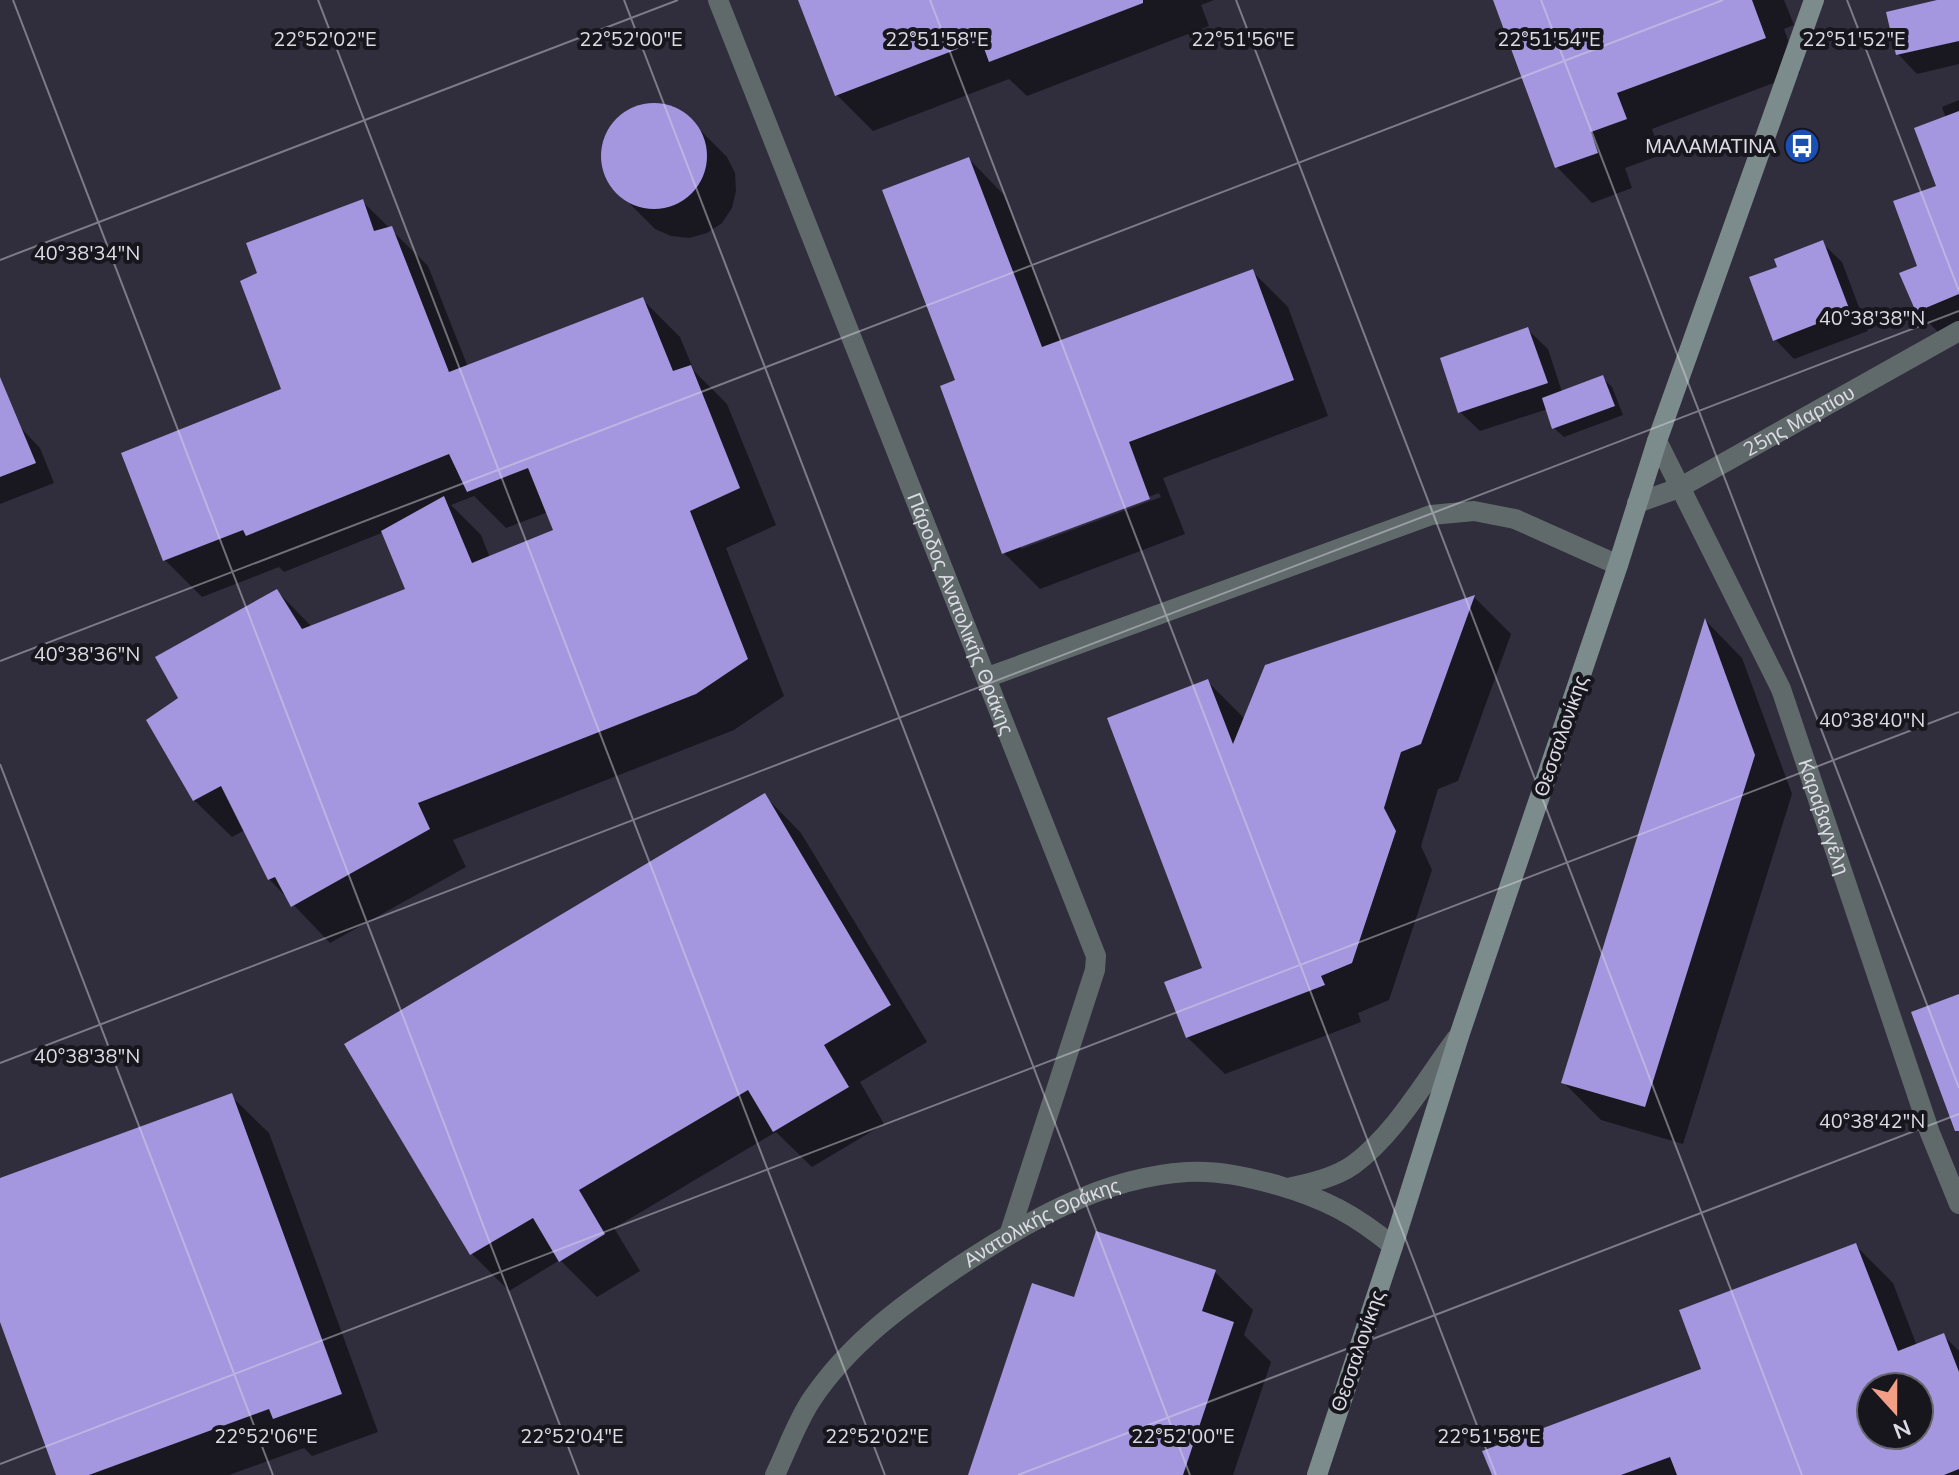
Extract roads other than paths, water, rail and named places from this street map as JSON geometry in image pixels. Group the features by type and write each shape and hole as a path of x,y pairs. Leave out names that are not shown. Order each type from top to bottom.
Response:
{"main road":[{"name":"Θεσσαλονίκης","path":"1317,1475 1657,441 1814,0"}],"street":[{"name":"Πάροδος Ανατολικής Θράκης","path":"718,0 1096,956 1095,970 1010,1232"},
{"name":"25ης Μαρτίου","path":"1637,503 1679,488 1959,331"},
{"name":"Καραβαγγέλη","path":"1657,441 1781,689 1930,1133 1959,1204"},
{"path":"988,677 1431,515 1474,511 1515,519 1618,565"},
{"path":"1288,1188 1325,1179 1352,1165 1381,1138 1460,1033"},
{"name":"Ανατολικής Θράκης","path":"775,1475 811,1400 860,1341 905,1303 1010,1232 1066,1204 1120,1185 1188,1171 1237,1174 1335,1205 1365,1223 1393,1246"}],"place":[{"name":"ΜΑΛΑΜΑΤΙΝΑ","path":"1802,146"}]}
